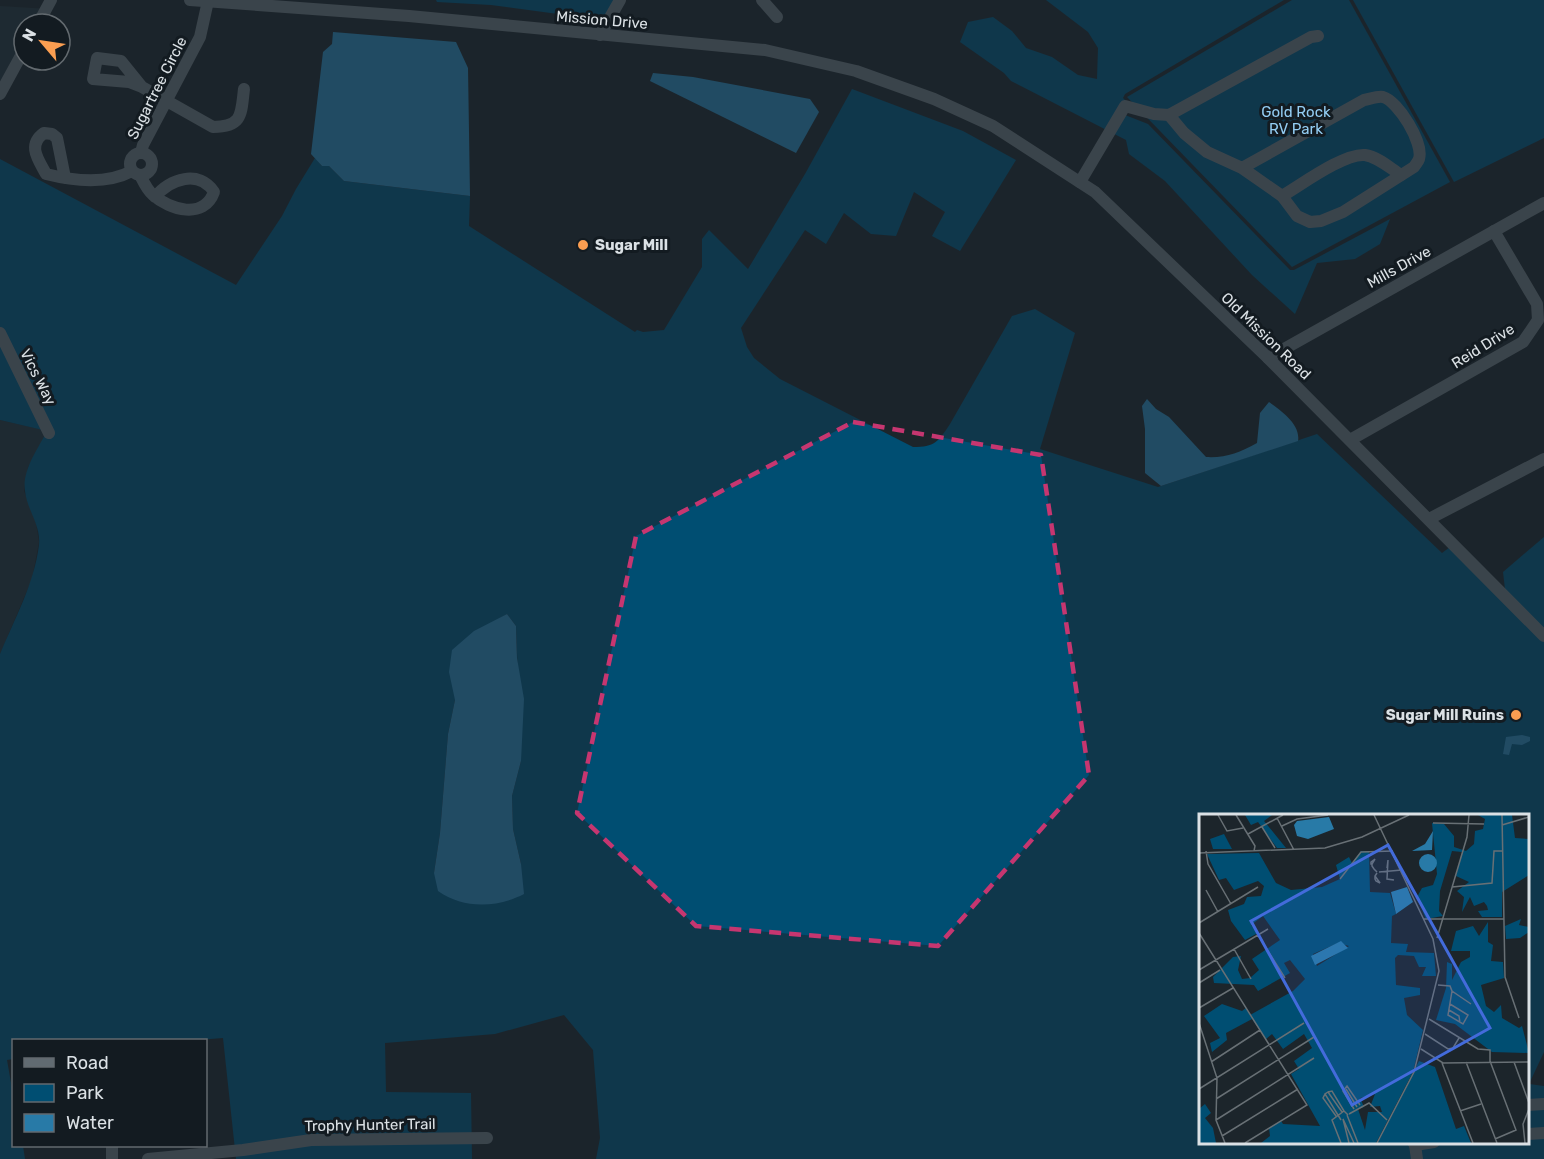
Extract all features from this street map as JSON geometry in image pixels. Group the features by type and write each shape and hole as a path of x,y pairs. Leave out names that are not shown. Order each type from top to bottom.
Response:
{"street":[{"name":"Mission Drive","path":"190,0 409,16 765,50 856,70 934,99"},
{"path":"600,35 620,0"},
{"path":"762,0 777,17"},
{"name":"Sugartree Circle","path":"141,153 142,145 200,37 208,1"},
{"path":"1080,182 1125,106 1154,114 1169,115 1311,37 1318,36"},
{"path":"0,94 12,72"},
{"path":"142,87 167,99 213,128 236,123 240,117 244,89"},
{"path":"1169,115 1184,133 1207,152 1242,168 1282,196 1297,216 1310,222 1321,221 1343,212 1414,167 1420,158 1418,142 1398,108 1381,97 1364,100 1242,168"},
{"name":"Old Mission Road","path":"934,99 993,126 1095,192 1268,358 1544,636"},
{"path":"65,178 105,181 136,173 149,171 152,166 149,156 141,153 131,159 130,165 136,173 146,187 154,196"},
{"path":"1282,196 1355,155 1374,158 1401,175"},
{"name":"Mills Drive","path":"1268,358 1544,203"},
{"name":"Reid Drive","path":"1350,440 1523,342 1538,320 1537,304 1494,231"},
{"name":"Vics Way","path":"0,333 49,433"},
{"path":"1429,519 1544,459"},
{"path":"1529,1105 1544,1104"},
{"path":"1529,1134 1544,1133"},
{"name":"Trophy Hunter Trail","path":"148,1159 243,1150 311,1140 487,1138"},
{"path":"1414,1144 1416,1159"}],"highlighted area":[{"path":"853,422 1041,455 1089,775 938,946 696,926 577,813 636,536"}],"shaded area":[{"path":"0,6 49,9 47,12 12,12 13,72 0,95"},
{"path":"0,420 48,431 28,467 24,491 36,523 39,542 32,579 0,654"}],"green space":[{"path":"436,0 621,0 610,21 491,5 437,2"},
{"path":"1046,0 1284,0 1125,94 1123,98 1128,103 1125,115 1148,124 1290,270 1294,270 1390,219 1380,244 1355,259 1317,263 1295,314 1252,275 1165,181 1129,154 1126,140 1011,81 1004,73 960,42 968,22 993,17 1012,31 1026,48 1052,57 1078,75 1097,79 1098,48 1088,32"},
{"name":"Gold Rock RV Park","path":"1292,0 1349,0 1450,182 1292,267 1127,97"},
{"path":"1353,0 1544,0 1544,138 1454,182"},
{"path":"852,89 963,131 1016,160 960,251 932,236 945,212 914,192 896,236 871,234 844,213 826,244 805,230 741,328 747,347 754,358 780,379 913,447 926,446 939,439 950,424 1012,316 1035,309 1075,333 1040,449 1158,487 1317,434 1442,553 1450,547 1544,642 1544,1052 1529,1084 1544,1086 1544,1159 596,1159 600,1138 593,1050 564,1015 495,1034 385,1043 386,1092 471,1093 472,1159 236,1159 223,1038 12,1039 12,1059 7,1060 12,1088 12,1147 23,1147 25,1159 0,1159 0,654 23,601 37,559 39,538 26,498 25,483 32,460 47,431 0,420 0,159 236,285 282,216 315,158 322,166 329,166 344,181 470,196 469,226 635,332 637,330 643,332 664,330 702,267 702,239 709,230 748,269 805,174","holes":["507,614 516,626 521,761 512,796 513,829 521,864 434,873 440,833 448,734 455,700 495,621"]},
{"path":"1544,537 1544,630 1505,589 1503,572"}],"water":[{"path":"333,32 456,42 468,68 470,196 344,181 329,166 322,166 311,154 323,52 332,44"},
{"path":"653,73 693,77 810,99 819,112 796,153 650,81"},
{"path":"1147,399 1156,409 1169,417 1206,457 1232,454 1257,443 1260,413 1269,402 1293,423 1298,441 1161,486 1145,473 1145,429 1142,406"},
{"path":"507,614 516,626 517,658 524,699 521,761 512,796 513,829 521,864 524,894 492,904 469,904 438,891 434,873 440,833 448,734 455,700 449,672 452,650 474,631"},
{"path":"1522,735 1530,737 1530,741 1522,745 1512,744 1509,755 1503,754 1506,737"}],"place":[{"name":"Sugar Mill","path":"583,245"},
{"name":"Sugar Mill Ruins","path":"1516,715"}]}
